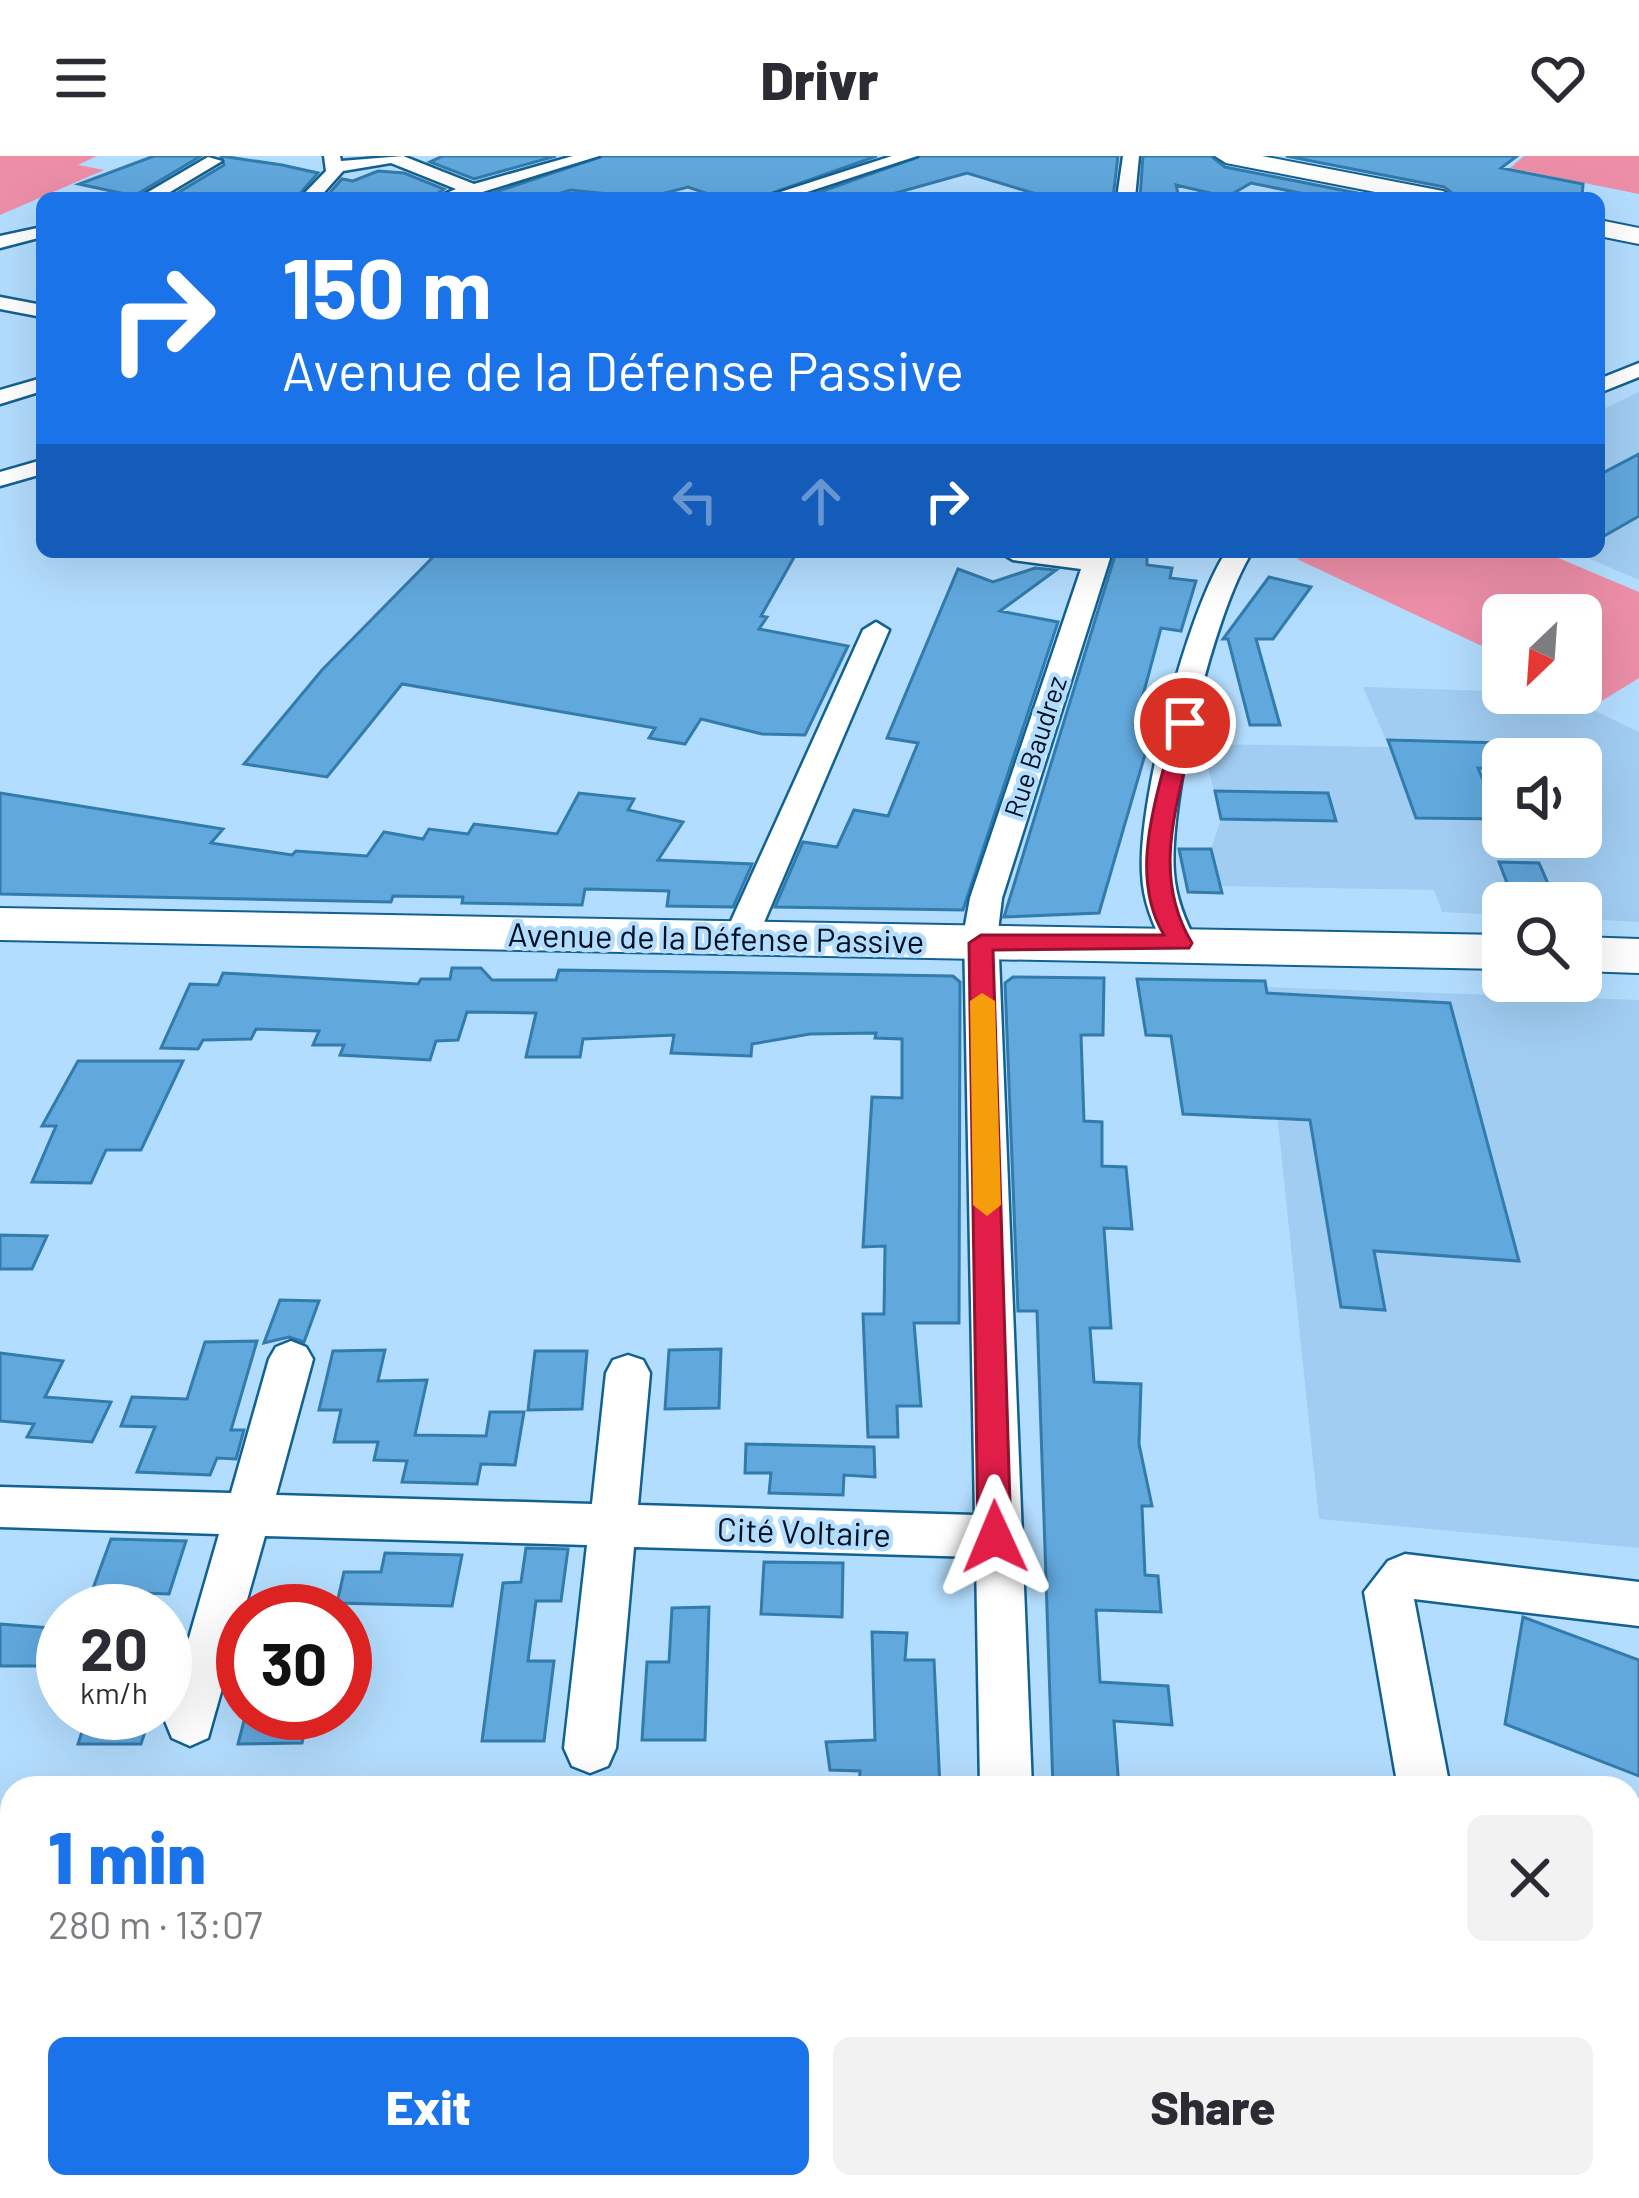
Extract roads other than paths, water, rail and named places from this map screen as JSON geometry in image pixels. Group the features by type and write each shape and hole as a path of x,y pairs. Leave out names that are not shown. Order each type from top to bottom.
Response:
{"main road":[{"path":"1220,157 1410,192"},
{"path":"1605,229 1639,236"},
{"name":"Avenue de la Défense Passive","path":"0,924 1482,951"},
{"path":"1602,955 1639,956"}],"street":[{"path":"311,156 334,161 390,157 473,190"},
{"path":"466,192 591,156"},
{"path":"791,192 909,156"},
{"path":"1127,192 1131,156"},
{"path":"158,192 221,157"},
{"path":"313,192 334,161"},
{"path":"0,242 36,233"},
{"path":"0,292 36,290"},
{"path":"0,303 36,310"},
{"path":"1605,384 1639,369"},
{"path":"0,397 36,386"},
{"path":"0,459 35,468"},
{"path":"0,479 35,468"},
{"name":"Rue Baudrez","path":"1005,1776 981,943 986,898 1097,558"},
{"path":"1180,943 1166,919 1155,869 1159,838 1209,616 1223,570 1234,558"},
{"path":"739,941 876,630"},
{"path":"192,1714 291,1359"},
{"path":"590,1748 628,1373"},
{"name":"Cité Voltaire","path":"0,1507 995,1537"},
{"path":"1422,1776 1388,1592 1405,1576 1639,1604"}]}
